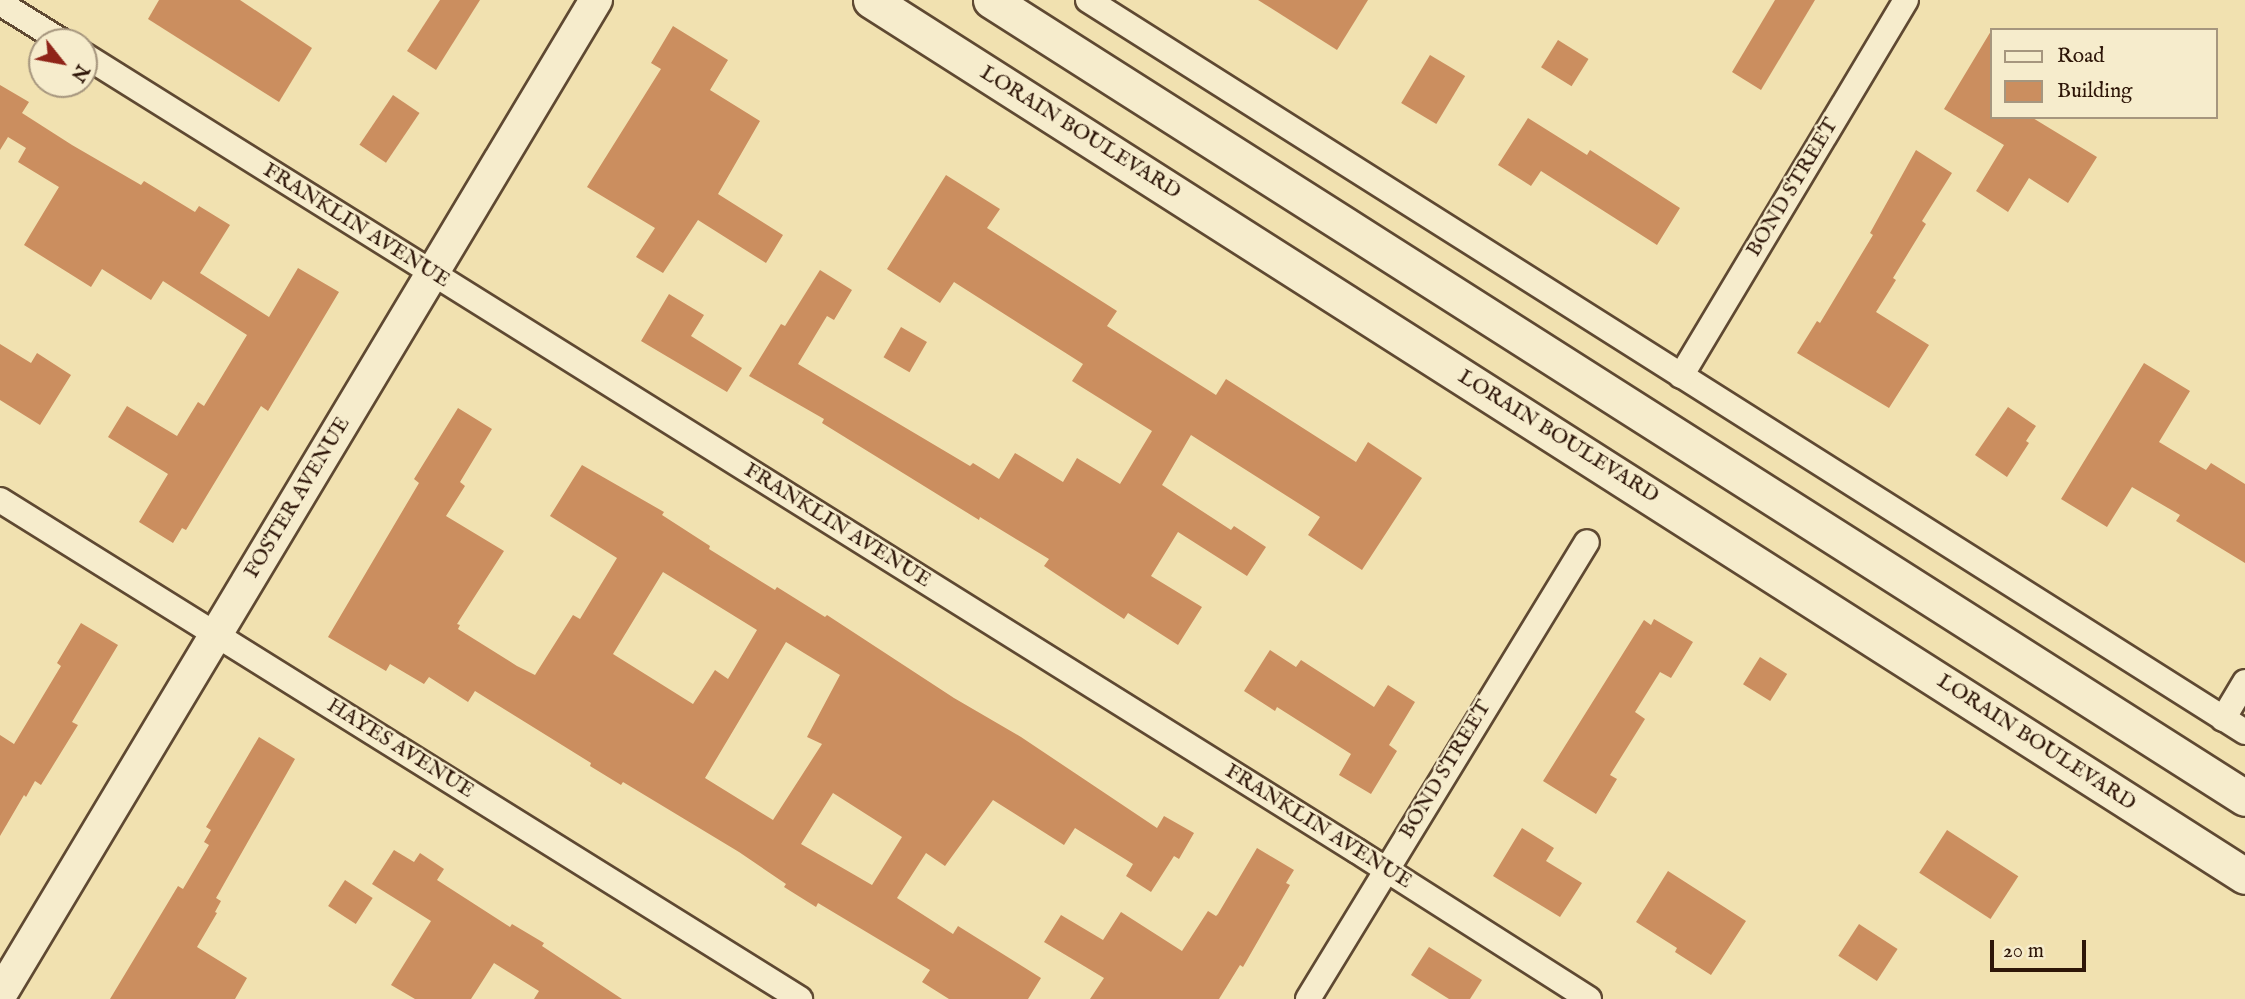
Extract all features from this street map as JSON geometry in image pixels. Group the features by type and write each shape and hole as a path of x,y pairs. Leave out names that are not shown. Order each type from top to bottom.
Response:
{"main road":[{"name":"LORAIN BOULEVARD","path":"871,0 2245,876"},
{"path":"991,0 2245,798"}],"street":[{"name":"FOSTER AVENUE","path":"0,995 596,0"},
{"path":"1087,0 2245,732"},
{"name":"BOND STREET","path":"1681,376 1906,0"},
{"path":"0,3 40,28"},
{"name":"FRANKLIN AVENUE","path":"98,64 1386,869 1589,999"},
{"name":"HAYES AVENUE","path":"0,500 800,999"},
{"name":"BOND STREET","path":"1308,999 1587,541"},
{"path":"2223,719 2245,682"}],"building":[{"path":"159,0 240,0 312,48 279,102 148,19"},
{"path":"440,0 480,0 436,70 407,51"},
{"path":"1258,0 1368,0 1337,50"},
{"path":"1775,0 1815,0 1761,90 1732,72"},
{"path":"673,26 728,60 710,90 760,121 718,194 783,235 766,263 698,220 663,273 636,257 655,228 587,187 661,69 651,63"},
{"path":"1990,33 1990,119 2034,119 2097,157 2068,203 2029,178 2008,212 1976,191 2004,145 1944,109"},
{"path":"1558,40 1589,59 1572,86 1541,67"},
{"path":"1430,55 1465,76 1436,124 1401,103"},
{"path":"0,85 29,102 22,113 72,145 141,185 144,181 195,212 199,206 230,225 200,273 269,317 298,268 339,292 268,411 261,406 186,530 182,528 173,543 139,522 168,474 108,437 127,406 177,436 198,402 204,406 247,335 163,281 151,300 102,269 91,287 24,245 59,187 18,162 26,148 8,137 0,150"},
{"path":"393,95 420,113 386,163 359,145"},
{"path":"1528,118 1587,155 1590,150 1680,208 1657,245 1541,171 1531,186 1498,165"},
{"path":"1916,150 1952,173 1922,221 1926,224 1876,312 1929,345 1889,408 1797,353 1817,321 1820,323 1873,235 1870,233"},
{"path":"946,175 1000,209 987,228 1117,311 1107,326 1216,395 1226,379 1356,462 1368,442 1422,478 1362,570 1308,535 1320,517 1191,435 1162,485 1231,530 1234,526 1266,547 1247,576 1178,532 1151,576 1202,607 1178,645 1128,613 1124,619 1044,566 1049,559 980,517 979,520 822,423 824,419 749,376 781,324 785,326 820,270 852,290 834,320 827,316 798,364 970,466 973,463 999,479 1015,453 1063,482 1077,458 1120,484 1152,431 1072,381 1083,364 954,282 940,303 887,269"},
{"path":"669,294 704,315 691,336 742,368 727,392 641,341"},
{"path":"901,327 927,342 909,372 884,357"},
{"path":"0,344 31,363 37,353 71,375 40,425 0,400"},
{"path":"2144,363 2190,391 2159,442 2206,470 2211,463 2245,484 2245,563 2176,521 2180,515 2132,487 2107,527 2061,499"},
{"path":"2008,407 2036,426 2026,441 2029,443 2007,477 1975,455"},
{"path":"458,408 492,429 460,482 465,486 446,516 504,551 457,624 460,625 458,629 535,675 573,615 580,619 617,558 550,516 582,465 664,512 662,515 710,546 709,549 775,590 777,587 825,617 827,615 954,698 1021,737 1157,828 1164,816 1194,833 1179,859 1174,856 1151,892 1126,876 1133,864 1075,828 1064,845 993,800 945,866 926,853 897,898 953,934 958,926 1041,978 1028,999 949,999 922,982 930,970 818,903 816,907 784,887 786,884 739,852 623,782 621,785 590,766 591,763 475,691 468,702 429,677 424,684 390,664 386,671 328,637 419,483 414,479","holes":["663,572 757,630 728,679 715,670 693,704 613,654","786,642 840,675 807,737 822,744 773,820 705,778","833,793 902,837 872,885 801,844"]},
{"path":"1654,619 1693,642 1671,678 1660,672 1635,712 1645,719 1610,775 1617,779 1596,814 1543,781 1644,620 1651,625"},
{"path":"81,623 118,645 72,722 78,725 41,785 35,781 0,836 0,735 14,744 61,666 57,663"},
{"path":"1270,650 1296,667 1301,660 1374,707 1388,685 1415,702 1389,745 1397,751 1371,794 1339,775 1351,754 1277,707 1275,711 1244,691"},
{"path":"1760,657 1787,674 1770,701 1743,684"},
{"path":"259,737 295,759 216,898 221,901 215,912 217,913 197,947 247,978 235,999 110,999 178,886 183,889 209,845 204,842 211,830 206,827"},
{"path":"1522,828 1554,848 1546,861 1582,883 1560,917 1493,876"},
{"path":"1947,830 2018,876 1991,919 1919,873"},
{"path":"1257,848 1294,870 1286,883 1290,885 1243,967 1240,965 1219,999 1090,999 1104,978 1044,942 1061,915 1103,940 1121,912 1182,951 1208,911 1216,916 1218,914"},
{"path":"394,850 414,862 420,853 444,869 437,880 510,927 512,924 544,943 542,946 622,999 534,999 539,991 494,963 471,999 415,999 391,985 431,921 372,884"},
{"path":"1668,871 1746,921 1711,975 1675,952 1677,948 1636,922"},
{"path":"345,880 373,898 356,924 328,906"},
{"path":"1859,924 1898,949 1877,981 1838,956"},
{"path":"1429,947 1482,980 1470,999 1449,999 1411,975"}]}
